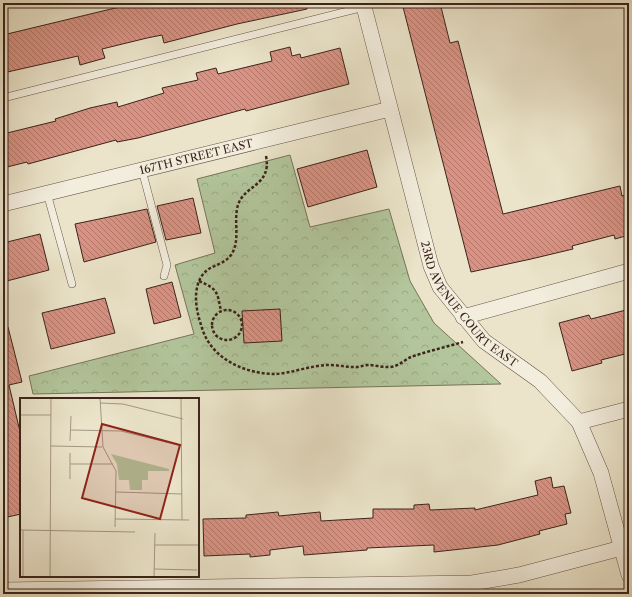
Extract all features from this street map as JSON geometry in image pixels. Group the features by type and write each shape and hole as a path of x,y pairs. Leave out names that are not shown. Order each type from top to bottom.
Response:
{"street":[{"name":"23RD AVENUE COURT EAST","path":"363,5 430,266 440,287 481,338 540,381 579,422 601,473 626,547 629,575"},
{"name":"167TH STREET EAST","path":"3,204 390,109"},
{"path":"463,317 629,272"},
{"path":"579,422 629,409"},
{"path":"3,590 472,583 519,575 626,547"}],"lane":[{"path":"3,98 363,5"},
{"path":"142,170 167,265 164,276"},
{"path":"47,193 72,284"}],"path":[{"path":"262,140 268,165 258,185 244,196 238,205 234,250 227,259 206,269 199,281 196,300 199,320 208,342 224,360 252,370 274,374 329,365 354,368 368,365 395,366 423,353 481,338"},
{"path":"199,281 209,285 216,291 221,311"},
{"path":"221,311 231,311 239,317 242,326 234,338 225,340 216,336 213,332 212,327 214,318 221,311"}],"green space":[{"path":"290,155 310,227 389,209 410,281 434,323 501,384 33,394 29,376 194,334 175,265 215,253 197,179"}],"building":[{"path":"136,3 307,3 307,9 237,24 164,43 162,35 102,49 105,58 80,65 78,56 3,73 3,35"},
{"path":"402,3 440,3 450,43 458,41 503,214 620,186 622,196 629,194 629,235 615,239 614,235 572,246 573,249 471,272"},
{"path":"290,47 292,56 300,54 301,58 340,48 349,84 246,111 245,109 138,138 117,142 116,140 28,164 27,162 3,168 3,134 56,121 55,119 90,108 117,102 118,107 164,93 162,88 198,80 196,73 216,68 218,74 272,61 270,52"},
{"path":"367,150 377,187 308,207 297,169"},
{"path":"193,198 201,233 166,240 157,206"},
{"path":"147,209 156,242 84,262 75,224"},
{"path":"40,234 49,270 3,282 3,243"},
{"path":"172,282 181,317 154,324 146,289"},
{"path":"105,298 115,333 51,349 42,313"},
{"path":"280,309 282,341 244,343 242,311"},
{"path":"626,310 629,323 629,353 601,360 602,363 572,371 559,323 589,315 591,319"},
{"path":"3,327 8,327 22,382 9,385 20,432 20,514 3,518"},
{"path":"551,477 553,488 564,486 571,513 565,514 567,524 539,531 540,534 498,545 434,552 434,545 367,548 367,550 304,555 303,546 270,550 270,555 250,557 250,554 204,556 203,519 246,518 246,515 278,512 279,516 320,512 321,521 373,518 373,509 414,509 414,505 429,504 430,510 475,508 475,510 538,495 535,481"}]}
